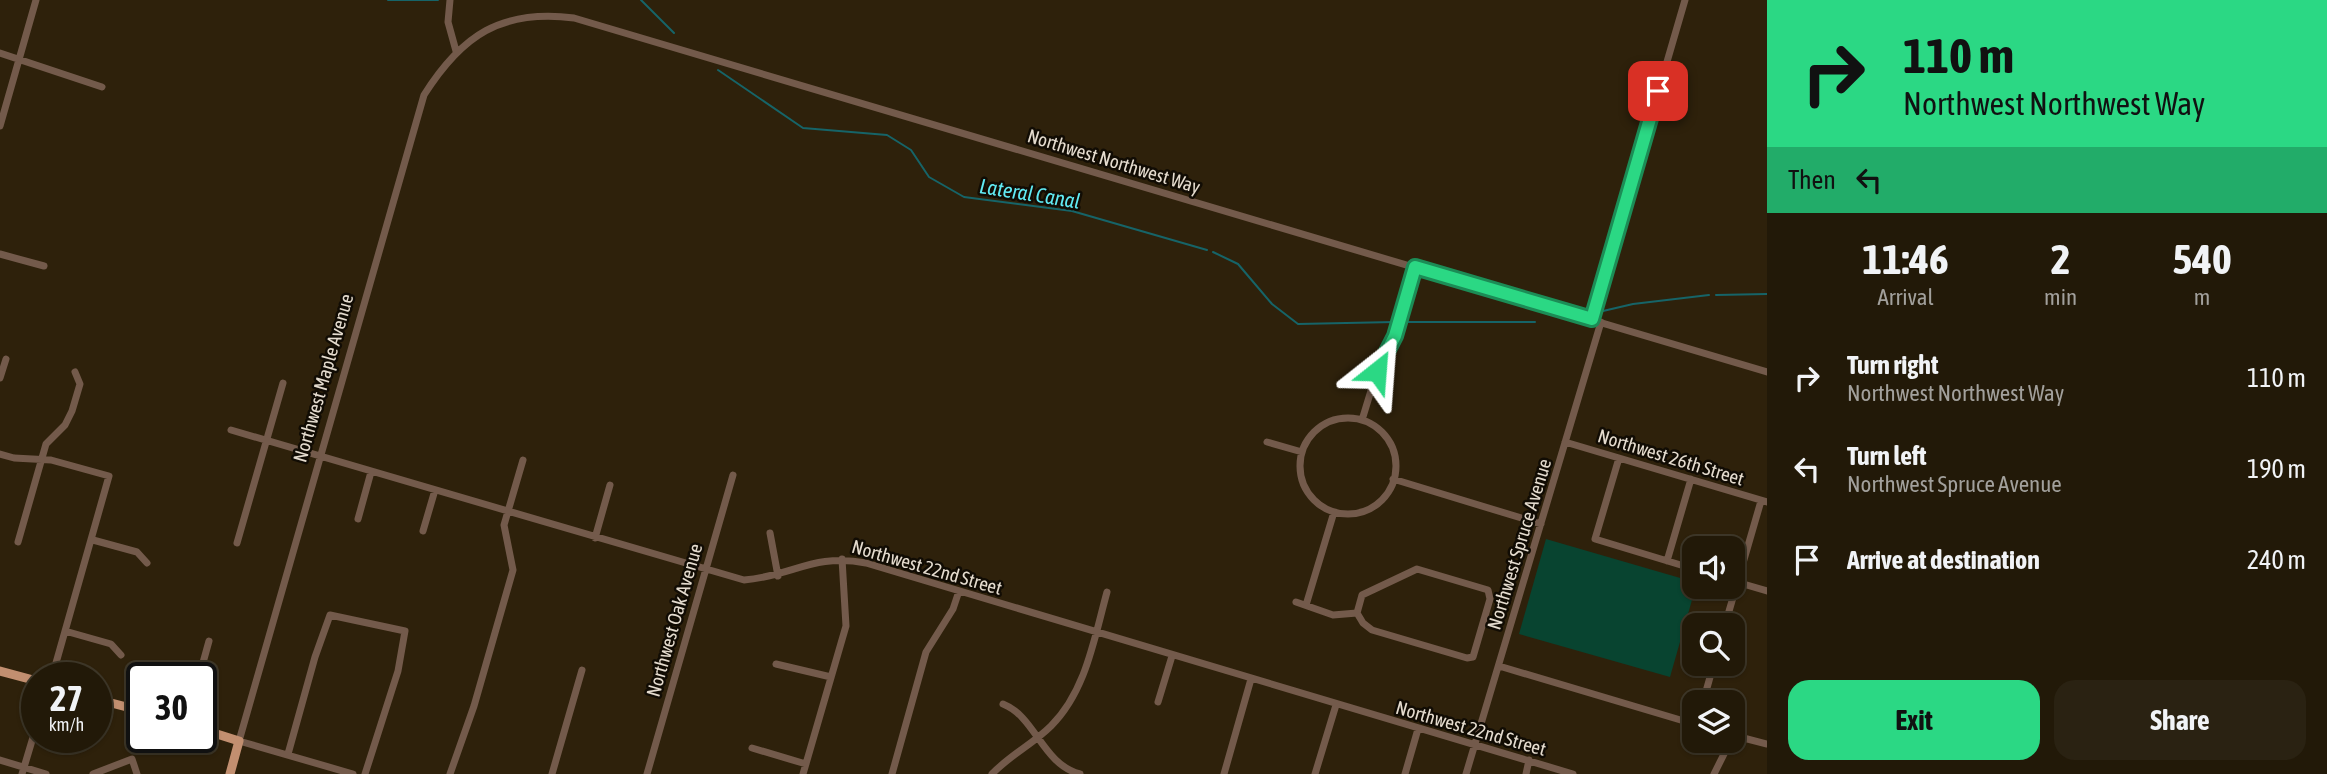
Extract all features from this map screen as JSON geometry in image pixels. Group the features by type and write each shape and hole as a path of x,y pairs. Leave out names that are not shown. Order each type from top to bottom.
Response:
{"main road":[{"path":"0,670 21,676"},
{"path":"217,734 239,741"},
{"name":"Northwest Maple Avenue","path":"230,774 239,741"}],"street":[{"path":"0,126 36,0"},
{"path":"450,0 448,22 456,51"},
{"name":"Northwest Spruce Avenue","path":"1466,774 1565,442 1685,0"},
{"name":"Northwest Northwest Way","path":"456,51 490,27 511,20 552,15 574,18 1767,372"},
{"name":"Northwest Maple Avenue","path":"239,741 413,123 424,95 456,51"},
{"path":"0,53 102,87"},
{"path":"0,254 44,266"},
{"path":"1362,420 1377,371 1395,336 1415,267"},
{"path":"0,378 6,359"},
{"path":"18,542 46,444 65,425 72,411 79,384 75,372"},
{"path":"237,543 283,383"},
{"path":"1342,418 1362,420 1374,425 1386,436 1394,451 1396,468 1385,497 1374,507 1360,513 1334,512 1318,504 1301,480 1302,452 1312,433 1326,422 1342,418"},
{"name":"Northwest 22nd Street","path":"231,430 744,580 778,576 822,560 842,559 959,591 1573,774"},
{"path":"1267,442 1302,452"},
{"name":"Northwest 26th Street","path":"1565,442 1764,502"},
{"path":"0,454 41,460 109,477 56,662"},
{"path":"1619,458 1595,540 1682,565"},
{"path":"450,774 474,706 513,570 504,526 523,460"},
{"path":"358,519 371,472"},
{"name":"Northwest Oak Avenue","path":"647,774 733,475"},
{"path":"1393,479 1541,524"},
{"path":"1667,561 1690,479"},
{"path":"596,538 610,485"},
{"path":"423,531 435,490"},
{"path":"1745,554 1764,502"},
{"path":"1306,605 1334,512"},
{"path":"770,533 778,576"},
{"path":"93,540 138,552 147,563"},
{"path":"803,774 846,626 842,559"},
{"path":"1418,569 1485,588 1490,595 1473,657 1467,658 1371,630 1357,613 1362,595 1368,590 1418,569"},
{"path":"1745,585 1767,591"},
{"path":"892,774 926,652 953,609 959,591"},
{"path":"992,774 1050,727 1074,694 1107,593"},
{"path":"1296,602 1333,615 1357,613"},
{"path":"288,754 330,615 405,631 398,671 365,774"},
{"path":"65,631 111,644 121,655"},
{"path":"203,662 209,641"},
{"path":"1158,702 1172,656"},
{"path":"776,664 831,677"},
{"path":"1499,666 1682,720"},
{"path":"552,774 582,670"},
{"path":"1224,774 1251,679"},
{"path":"1003,704 1013,708 1054,760 1069,771 1080,774"},
{"path":"1315,774 1336,705"},
{"path":"1405,774 1418,729"},
{"path":"1745,740 1767,744"},
{"path":"239,741 353,774"},
{"path":"752,748 806,764"},
{"path":"23,771 28,753"},
{"path":"1714,774 1724,753"},
{"path":"93,774 132,759 137,774"},
{"path":"0,760 23,771 46,774"},
{"path":"1526,774 1529,760"}],"green space":[{"path":"1546,539 1682,579 1682,599 1692,599 1688,613 1682,613 1682,635 1670,677 1519,634"}],"waterway":[{"name":"Lateral Canal","path":"388,0 438,0"},
{"name":"Lateral Canal","path":"641,0 674,33"},
{"name":"Lateral Canal","path":"718,70 803,128 887,135 911,150 929,177 964,197 1072,211 1207,250"},
{"name":"Lateral Canal","path":"1213,252 1238,264 1272,304 1298,324 1394,322"},
{"path":"1716,295 1767,294"},
{"path":"1603,311 1633,304 1709,295"},
{"name":"Lateral Canal","path":"1403,322 1535,322"}],"route":[{"path":"1377,371 1395,336 1415,267 1592,319 1658,91"}]}
